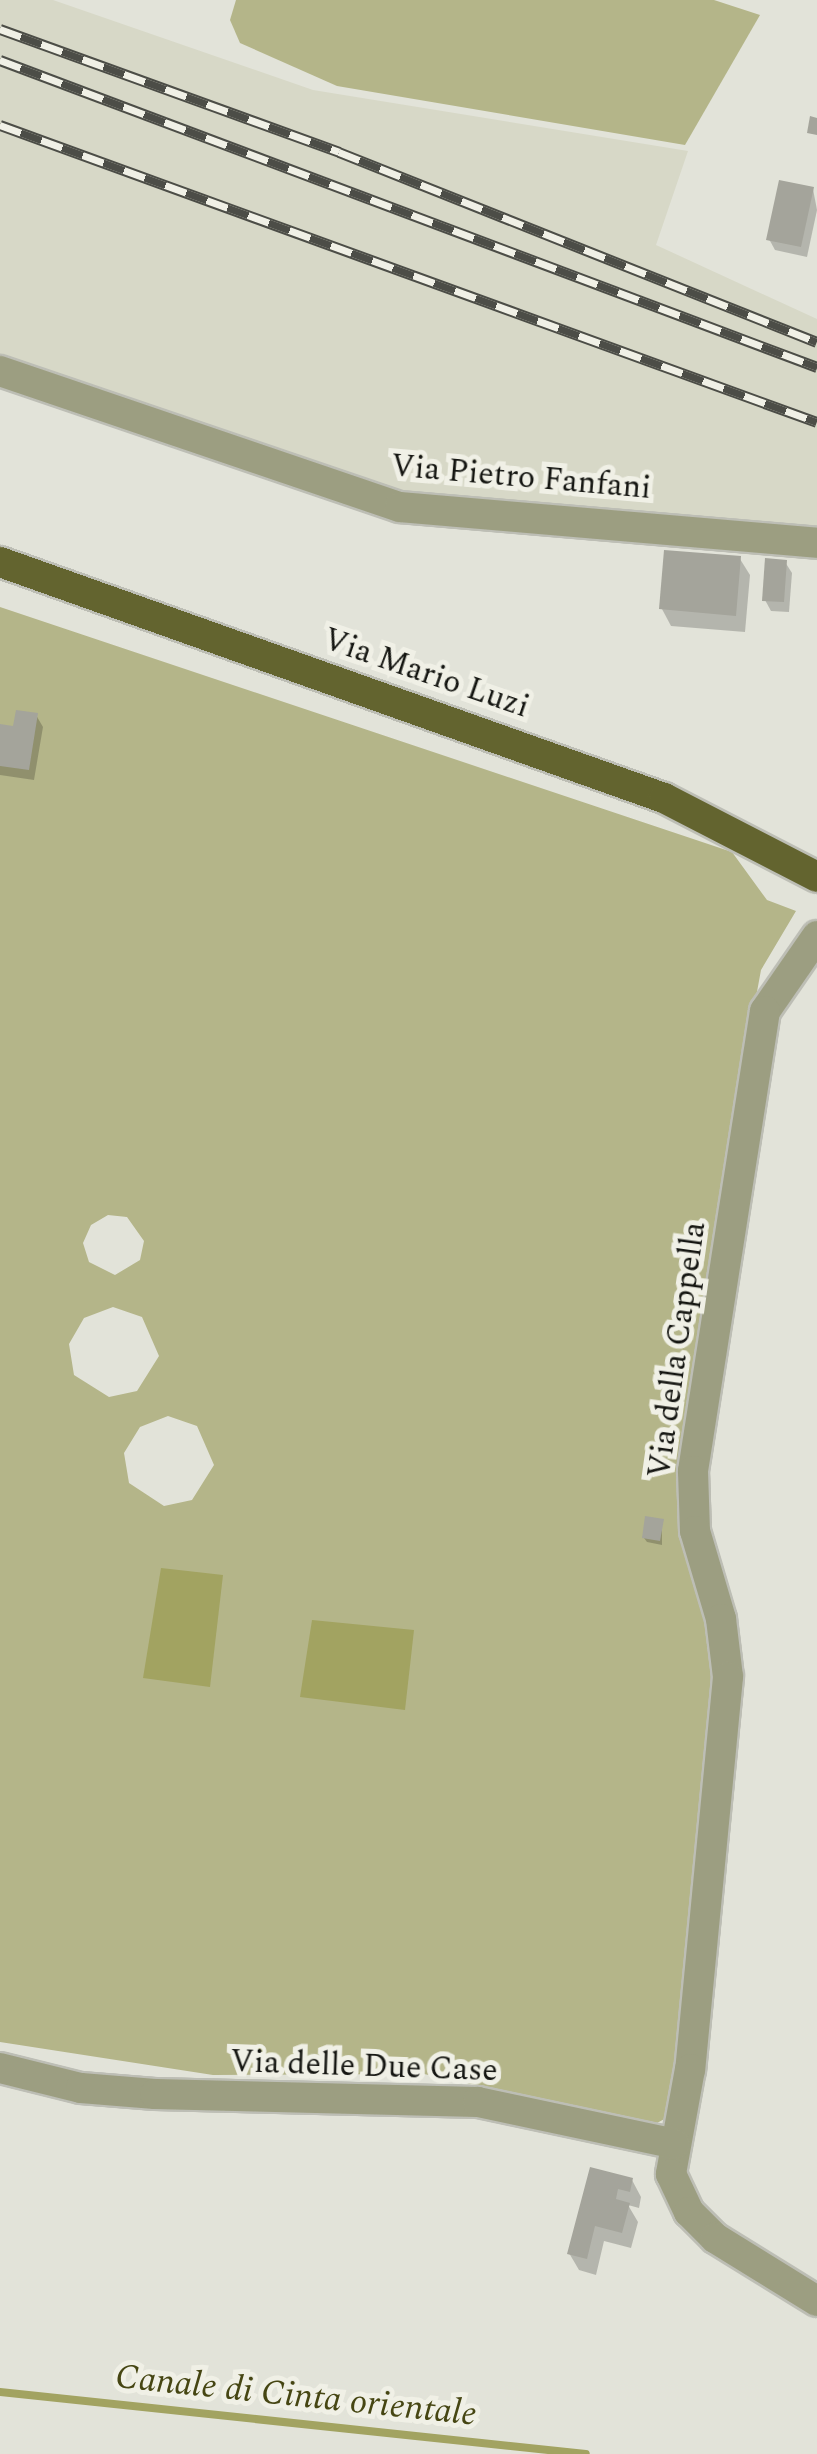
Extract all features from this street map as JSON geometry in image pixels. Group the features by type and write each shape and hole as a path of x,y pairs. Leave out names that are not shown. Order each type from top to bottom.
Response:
{"main road":[{"name":"Via Mario Luzi","path":"0,562 664,798 817,878"}],"street":[{"name":"Via Pietro Fanfani","path":"0,371 400,507 817,543"},
{"name":"Via della Cappella","path":"675,2144 692,2050 728,1677 721,1618 695,1532 693,1471 764,1011 817,936"},
{"name":"Via delle Due Case","path":"0,2068 81,2088 155,2094 478,2102 675,2144"},
{"path":"675,2144 674,2184 697,2222 817,2300"}],"shaded area":[{"path":"0,0 53,0 313,90 688,151 656,245 817,319 817,528 391,495 0,360"},
{"path":"236,0 714,0 760,15 685,145 337,86 240,43 230,20"},
{"path":"0,607 732,852 767,900 796,911 761,970 727,1155 689,1461 720,1683 668,2117 657,2123 424,2074 213,2075 0,2042","holes":["108,1215 127,1217 144,1241 140,1260 115,1275 89,1262 83,1243 91,1225","113,1307 142,1317 159,1356 137,1391 109,1397 74,1375 69,1344 84,1318","168,1416 197,1426 214,1465 192,1500 164,1506 129,1483 124,1453 140,1427"]},
{"path":"161,1568 223,1575 210,1687 143,1678"},
{"path":"312,1620 414,1630 405,1710 300,1697"}],"building":[{"path":"810,116 817,118 817,135 807,133"},
{"path":"779,180 814,187 801,247 766,240"},
{"path":"664,550 741,556 736,616 659,609"},
{"path":"765,558 787,560 784,602 762,601"},
{"path":"16,710 38,713 29,770 0,766 0,724 13,726"},
{"path":"645,1516 664,1519 660,1541 642,1538"},
{"path":"590,2167 633,2178 630,2192 618,2189 616,2199 630,2203 622,2233 595,2226 587,2259 567,2254"}],"waterway":[{"name":"Canale di Cinta orientale","path":"0,2392 586,2454"}],"railway":[{"path":"0,29 339,152 817,342"},
{"path":"0,60 817,367"},
{"path":"0,125 817,422"}]}
